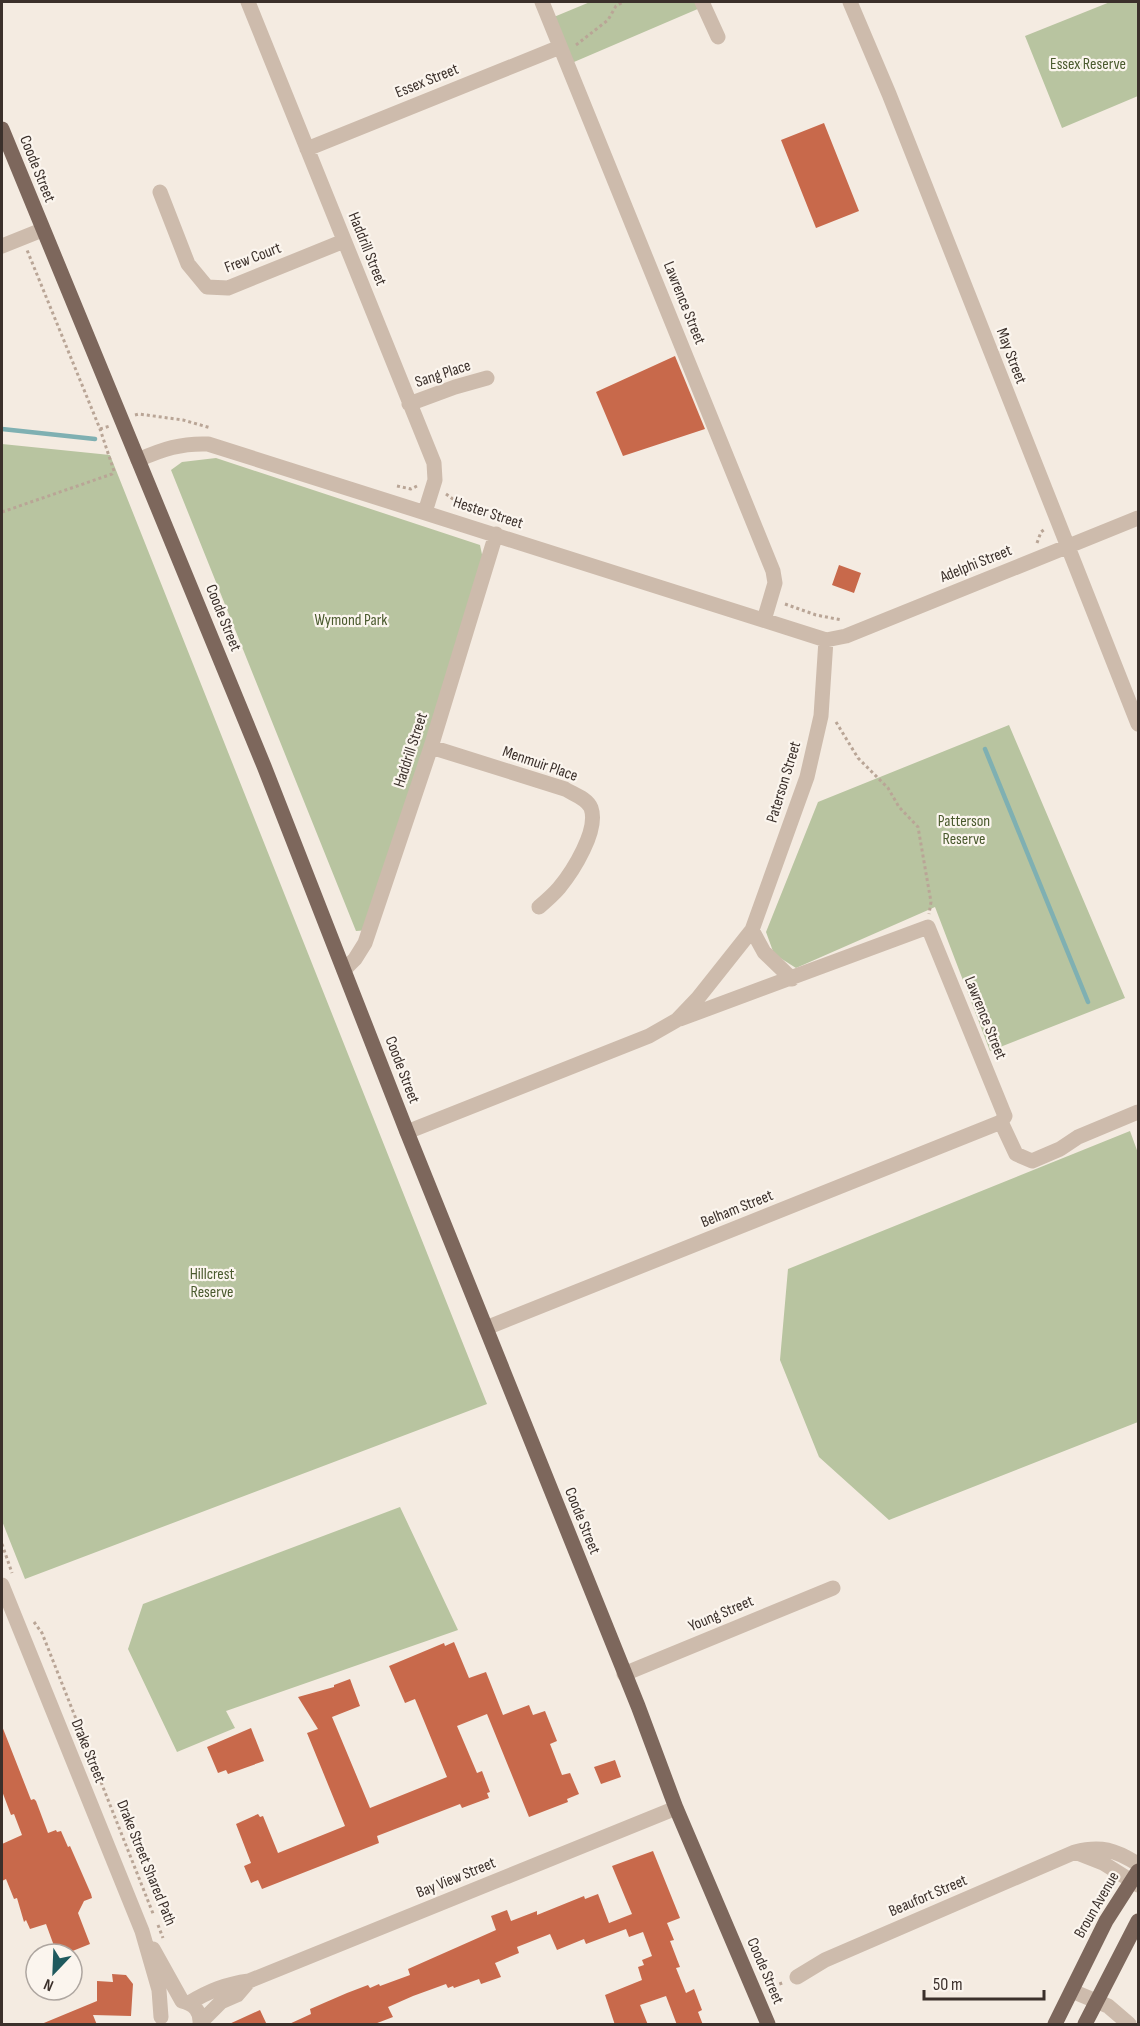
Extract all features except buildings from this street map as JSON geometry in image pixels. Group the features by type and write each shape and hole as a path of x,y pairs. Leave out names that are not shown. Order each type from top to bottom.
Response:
{"main road":[{"name":"Coode Street","path":"2,129 264,766 676,1808 768,2025"},
{"name":"Broun Avenue","path":"1055,2025 1106,1921 1136,1879"},
{"path":"1085,2025 1138,1921"}],"street":[{"name":"Haddrill Street","path":"248,2 436,472 425,512"},
{"name":"Lawrence Street","path":"542,2 773,571 773,591 764,621"},
{"path":"702,2 718,38"},
{"name":"May Street","path":"850,2 889,94 1138,724"},
{"name":"Essex Street","path":"307,149 562,51"},
{"name":"Frew Court","path":"160,192 188,264 207,288 228,288 344,241"},
{"path":"2,246 42,230"},
{"name":"Sang Place","path":"410,404 487,378"},
{"name":"Hester Street","path":"138,460 180,445 208,444 826,639"},
{"name":"Adelphi Street","path":"826,639 846,636 1138,518"},
{"name":"Haddrill Street","path":"344,969 355,959 365,943 431,747 496,534"},
{"name":"Paterson Street","path":"677,1020 698,998 752,930 807,777 821,716 826,639"},
{"name":"Menmuir Place","path":"431,747 565,789 584,799 591,807 592,822 583,853 559,888 539,907"},
{"name":"Lawrence Street","path":"928,927 1005,1116 1001,1122"},
{"name":"Paterson Street","path":"407,1132 649,1036 677,1020 928,927"},
{"path":"752,930 764,952 792,979"},
{"path":"1001,1122 1016,1154 1032,1161 1060,1149 1078,1137 1138,1112"},
{"name":"Belham Street","path":"486,1328 1001,1122"},
{"name":"Drake Street","path":"7,1581 142,1931 159,1990 159,2021"},
{"name":"Young Street","path":"624,1674 833,1588"},
{"name":"Bay View Street","path":"159,2021 166,2007 176,2001 186,2002 228,1984 249,1981 676,1808"},
{"name":"Beaufort Street","path":"797,1977 825,1960 1075,1852 1098,1847 1138,1864"},
{"path":"1075,1852 1136,1879"},
{"name":"Drake Street","path":"142,1931 186,2002 198,2011 200,2024"},
{"name":"Bay View Street","path":"200,2024 222,2002 237,1995 249,1981"},
{"path":"1072,1991 1097,2001 1119,2014 1129,2025"}],"path":[{"path":"562,51 608,20 616,6 623,2"},
{"path":"2,512 112,474 114,471 114,465 100,429 31,260"},
{"path":"821,716 833,717 858,758 888,788 899,807 918,827 931,902 928,927"},
{"path":"2,1544 7,1581"},
{"name":"Drake Street Shared Path","path":"32,1621 42,1633 167,1947"},
{"path":"755,1993 797,1977"}],"green space":[{"path":"590,2 714,2 567,65 549,19"},
{"name":"Essex Reserve","path":"1110,2 1138,2 1138,96 1062,128 1025,36"},
{"name":"Hillcrest Reserve","path":"2,444 110,455 487,1404 25,1579 2,1521"},
{"name":"Wymond Park","path":"216,458 480,545 484,564 370,930 356,931 171,470 182,462"},
{"name":"Patterson Reserve","path":"1009,725 1125,998 990,1051 935,907 796,968 774,954 766,932 818,802"},
{"path":"1130,1131 1138,1153 1138,1422 889,1520 819,1457 780,1360 788,1269"},
{"path":"400,1507 458,1630 226,1711 235,1728 177,1752 128,1649 143,1604"}],"waterway":[{"path":"2,429 95,439"},
{"path":"985,749 1088,1002"}]}
